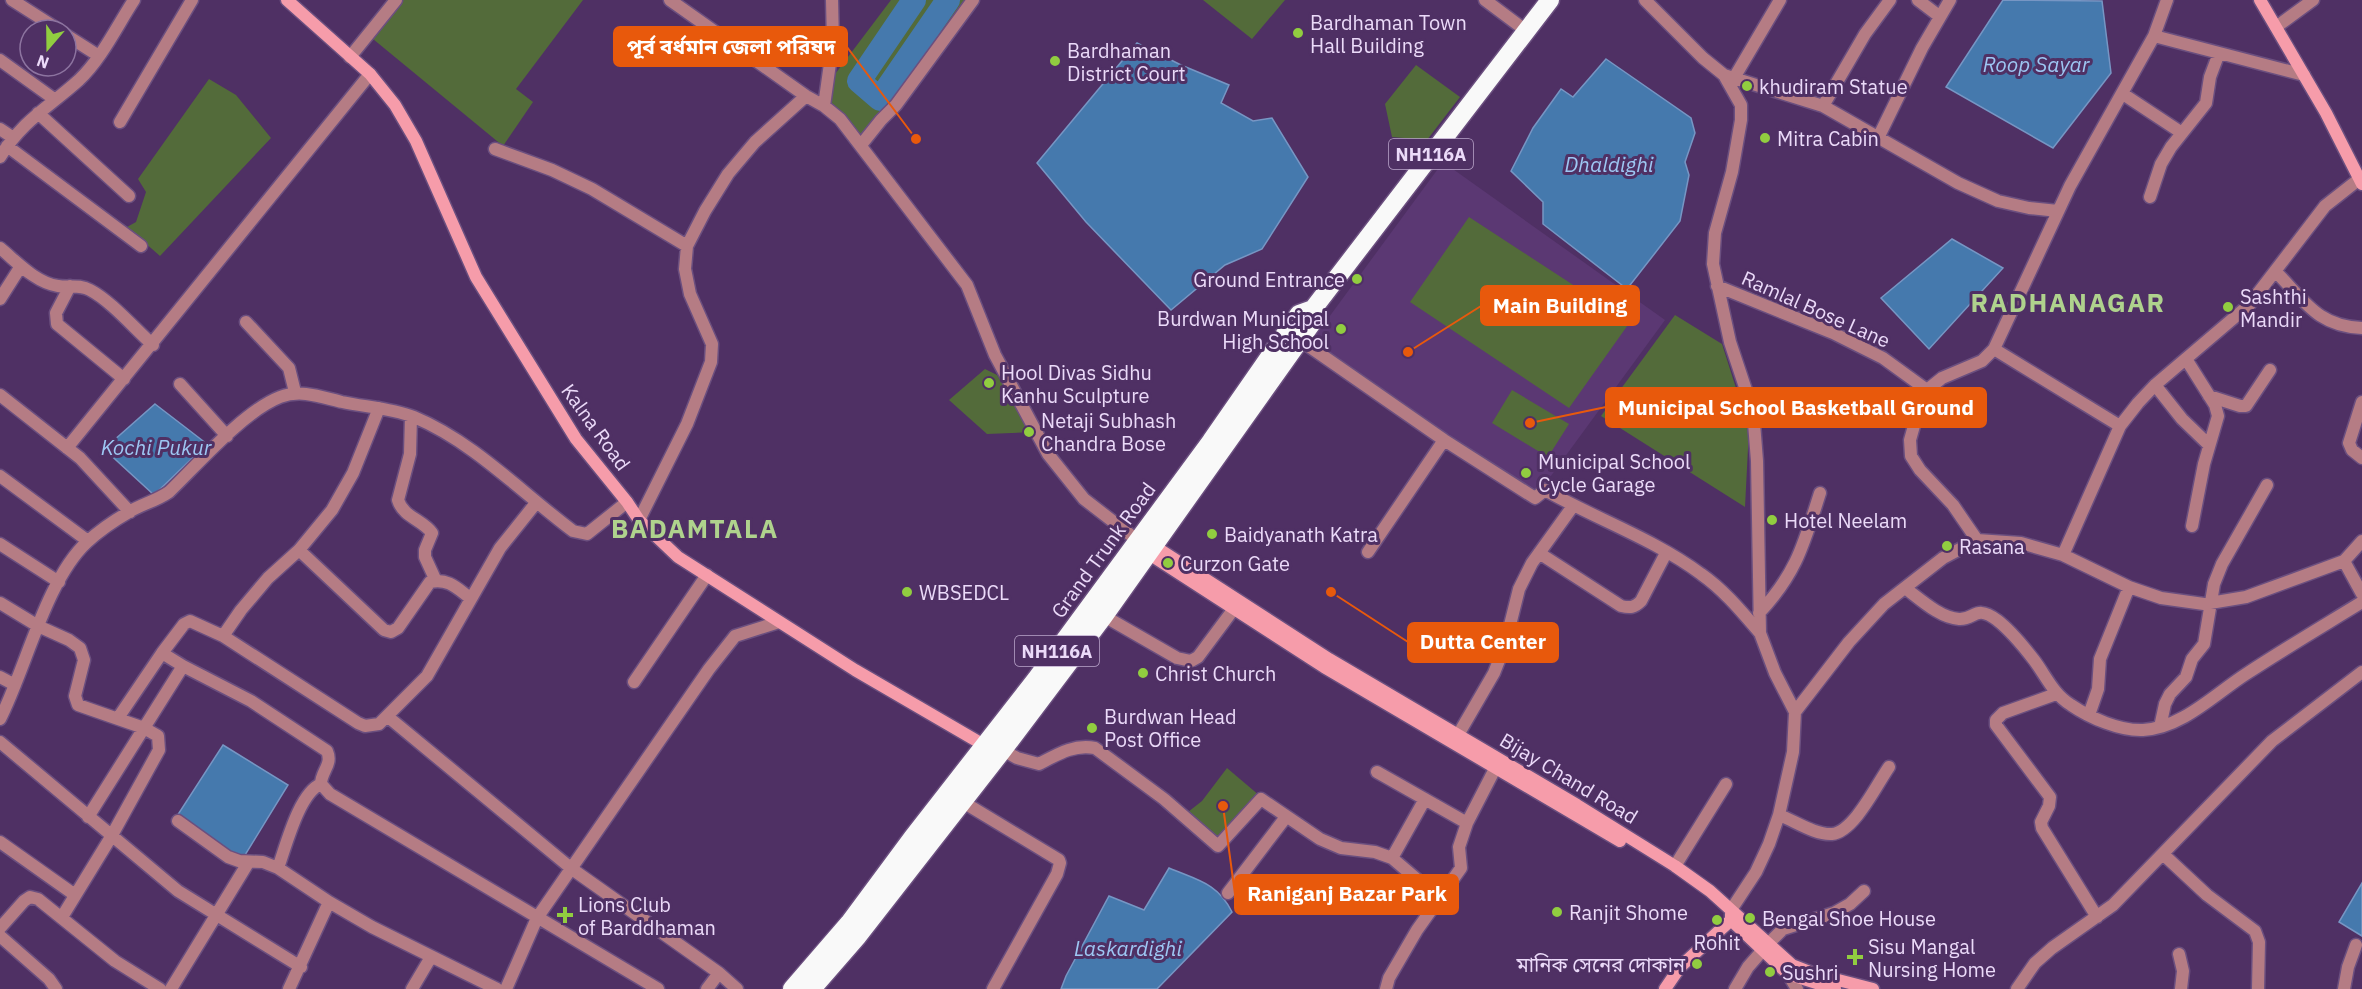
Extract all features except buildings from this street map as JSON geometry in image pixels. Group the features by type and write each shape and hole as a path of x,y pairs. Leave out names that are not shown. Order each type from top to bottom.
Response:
{"highway":[{"name":"Grand Trunk Road","path":"792,989 849,923 912,838 996,750 1104,616 1143,544 1299,314 1313,309 1550,0"},
{"name":"Grand Trunk Road","path":"812,989 858,936 963,802 996,750 1143,544 1300,340 1312,323 1313,309"}],"main road":[{"name":"Kalna Road","path":"288,0 370,74 395,105 416,141 476,277 576,439 627,501 639,520 678,557 855,670 996,750"},
{"path":"2260,0 2326,113 2360,182"},
{"path":"1143,544 1236,606"},
{"name":"Bijay Chand Road","path":"1236,606 1458,735 1498,764 1671,872 1731,915"},
{"name":"Bijay Chand Road","path":"1236,606 1324,667 1498,764 1577,804 1675,866 1731,915 1788,974 1835,989"},
{"path":"1665,989 1680,967 1731,915"},
{"name":"Bijay Chand Road","path":"1765,948 1792,965 1815,974 1873,989"}],"street":[{"path":"12,0 40,18"},
{"path":"0,157 10,142 38,113 80,79 99,56 134,0"},
{"path":"120,122 192,0"},
{"path":"350,57 396,0"},
{"path":"670,0 840,119 967,285 995,355 1048,454 1084,499 1143,544"},
{"path":"824,106 833,42 832,0"},
{"path":"861,145 880,120 896,105 973,0"},
{"path":"1485,0 1525,30"},
{"path":"1646,0 1703,58 1729,76 1823,106 1958,183 1998,201 2058,212"},
{"path":"1729,76 1780,0"},
{"path":"1823,106 1847,63 1890,0"},
{"path":"1918,0 1939,16"},
{"path":"1879,136 1939,16 1950,0"},
{"path":"1977,540 1953,505 1920,470 1911,456 1910,440 1919,408 1927,390 1942,378 1982,361 1994,349 2058,212 2154,36 2168,0"},
{"path":"2276,27 2313,0"},
{"path":"2154,36 2304,75"},
{"path":"78,43 99,56"},
{"path":"2150,197 2161,164 2206,103 2210,77 2220,53"},
{"path":"0,60 54,99"},
{"path":"68,448 370,74"},
{"path":"1729,76 1741,105 1741,120 1732,172 1716,233 1713,264 1723,315 1754,423 1757,461 1760,633 1775,672 1795,712 1793,752 1779,814 1756,872 1731,915"},
{"path":"2123,94 2182,133"},
{"path":"639,520 687,424 711,362 712,344 690,294 685,269 687,246 728,174 755,142 806,96"},
{"path":"38,113 129,195"},
{"path":"0,129 10,142 141,246"},
{"path":"495,149 552,170 592,189 687,246"},
{"path":"2063,555 2120,426 2155,385 2249,305 2325,206 2360,182"},
{"path":"0,248 48,284 77,285 102,298 153,345"},
{"path":"0,299 21,266"},
{"path":"2275,271 2316,313 2328,322 2343,327 2362,328"},
{"path":"70,286 56,313 57,324 124,379"},
{"name":"Ramlal Bose Lane","path":"1717,286 1739,297 1833,333 1883,358 1927,390"},
{"path":"1723,315 1728,305 1739,297"},
{"path":"246,322 289,368 295,392"},
{"path":"1300,340 1444,440 1535,498 1545,490 1666,553 1701,574 1735,603 1760,633"},
{"path":"1994,349 2120,426"},
{"path":"2186,359 2215,405 2218,416 2209,445 2192,526"},
{"path":"2209,396 2246,406 2270,370"},
{"path":"180,384 227,436"},
{"path":"2155,385 2182,419 2209,445"},
{"path":"0,719 59,582 73,558 88,541 130,512 156,501 169,492 248,416 278,398 295,392 411,416 441,429 573,531 587,534 627,501"},
{"path":"0,395 68,448 101,479 130,512"},
{"path":"2362,402 2349,443 2352,450 2362,458"},
{"path":"223,636 268,578 298,550 332,510 364,447 379,408"},
{"path":"411,416 410,454 398,500 405,512 432,533 425,557 436,581"},
{"path":"1368,552 1444,440"},
{"path":"0,476 88,541"},
{"path":"2160,727 2165,704 2170,694 2186,677 2192,659 2204,645 2214,584 2222,564 2267,485"},
{"path":"1759,613 1788,578 1801,551 1820,493"},
{"path":"118,718 162,653 184,624 190,621 223,636 358,723 374,726 427,676 500,548 536,503"},
{"path":"1458,735 1494,673 1519,589 1539,554 1573,506"},
{"path":"1795,712 1849,642 1884,604 1943,558 1977,540 2021,543 2063,555 2129,587 2161,598 2204,604 2246,597 2344,561 2362,541"},
{"path":"0,544 59,582"},
{"path":"298,550 384,630 391,632 398,628 430,582 450,583 470,598"},
{"path":"1539,554 1621,606 1629,608 1641,601 1666,553"},
{"path":"2344,561 2362,594"},
{"path":"634,682 707,575"},
{"path":"2089,716 2098,689 2100,659 2129,587"},
{"path":"1905,588 1950,617 1965,619 1979,612 1989,615 2000,622 2033,659 2056,694 2071,706 2089,716 2116,725 2142,730 2160,727 2185,716 2245,675 2362,602"},
{"path":"0,603 80,648 84,660 75,696 78,705 144,728 158,736 159,750 111,837 62,917"},
{"path":"1104,616 1177,658 1191,661 1198,657 1236,606"},
{"path":"506,989 537,918 667,728 735,636 779,622"},
{"path":"162,653 251,701 327,751 330,759 321,778 321,784 330,794 658,989"},
{"path":"88,817 183,666"},
{"path":"2017,989 2035,963 2052,948 2113,905 2164,855 2272,741 2362,672"},
{"path":"0,677 15,685"},
{"path":"2056,694 2003,712 1995,720 1996,725 2050,797 2051,802 2041,822 2042,828 2097,916"},
{"path":"387,716 572,869 719,973 737,989"},
{"path":"0,742 178,891 301,967"},
{"path":"996,750 1039,764 1069,749 1085,746 1095,748 1164,799 1218,846 1261,799 1309,834 1341,848 1375,852 1392,858 1440,899"},
{"path":"1386,989 1389,978 1406,949 1461,868 1459,847 1467,823 1498,764"},
{"path":"1779,814 1820,832 1833,834 1844,830 1854,821 1889,766"},
{"path":"1377,772 1467,823"},
{"path":"278,868 303,802 314,787 321,784"},
{"path":"1675,866 1726,784"},
{"path":"1392,858 1425,799"},
{"path":"963,802 1059,860 1060,863 1057,874 993,989"},
{"path":"1228,893 1286,818"},
{"path":"178,821 228,856 248,862 263,862 278,868 372,927 497,989"},
{"path":"0,842 75,895"},
{"path":"2164,855 2207,895 2255,931 2259,942 2258,989"},
{"path":"171,989 248,862"},
{"path":"1735,989 1748,967 1783,929 1834,914 1864,891"},
{"path":"0,927 24,901 30,897 38,899 115,961 160,989"},
{"path":"289,989 329,902"},
{"path":"0,936 49,979 56,989"},
{"path":"2344,989 2348,967 2356,945"},
{"path":"2180,954 2183,971 2181,989"},
{"path":"412,989 431,957"},
{"path":"707,989 719,973"},
{"path":"1788,974 1797,989"}],"shaded area":[{"path":"1443,162 1665,320 1537,495 1310,343"}],"green space":[{"path":"403,0 583,0 516,89 533,102 503,146 373,39"},
{"path":"891,0 974,0 861,145 821,107 823,90"},
{"path":"1203,0 1285,0 1252,39"},
{"path":"1416,65 1460,97 1427,140 1392,137 1385,104"},
{"path":"209,79 236,95 271,138 160,256 127,227 136,222 146,192 138,179"},
{"path":"1469,217 1630,322 1569,408 1410,302"},
{"path":"1675,315 1722,344 1749,429 1745,507 1601,416"},
{"path":"985,369 997,375 1036,432 987,434 949,400"},
{"path":"1512,390 1569,424 1548,457 1492,423"},
{"path":"1227,768 1260,796 1219,840 1188,812 1202,801"}],"water":[{"name":"Roop Sayar","path":"2003,0 2102,1 2111,73 2053,148 1946,87"},
{"path":"1137,43 1229,85 1221,103 1253,121 1272,118 1308,177 1262,249 1225,265 1171,310 1086,222 1037,163"},
{"name":"Dhaldighi","path":"1606,59 1691,118 1695,133 1685,162 1689,175 1680,221 1627,289 1543,224 1543,202 1511,171 1533,128 1561,89 1573,97"},
{"path":"1952,239 2003,268 1929,349 1881,298"},
{"name":"Kochi Pukur","path":"155,404 207,444 154,495 104,449"},
{"path":"223,745 288,785 242,860 177,816"},
{"name":"Laskardighi","path":"1169,868 1213,888 1232,912 1157,989 1061,989 1109,896 1144,910"},
{"path":"2362,883 2362,936 2339,922"}],"waterway":[{"path":"914,0 859,81 880,99 948,0"}],"place":[{"name":"Bardhaman Town Hall Building","path":"1298,33"},
{"name":"Bardhaman District Court","path":"1055,61"},
{"name":"khudiram Statue","path":"1747,86"},
{"name":"Mitra Cabin","path":"1765,138"},
{"name":"পূর্ব বর্ধমান জেলা পরিষদ","path":"916,139"},
{"name":"Ground Entrance","path":"1357,279"},
{"name":"Sashthi Mandir","path":"2228,307"},
{"name":"Burdwan Municipal High School","path":"1341,329"},
{"name":"Main Building","path":"1408,352"},
{"name":"Hool Divas Sidhu Kanhu Sculpture","path":"989,383"},
{"name":"Municipal School Basketball Ground","path":"1530,423"},
{"name":"Netaji Subhash Chandra Bose","path":"1029,432"},
{"name":"Municipal School Cycle Garage","path":"1526,473"},
{"name":"Hotel Neelam","path":"1772,520"},
{"name":"Baidyanath Katra","path":"1212,534"},
{"name":"Rasana","path":"1947,546"},
{"name":"Curzon Gate","path":"1168,563"},
{"name":"WBSEDCL","path":"907,592"},
{"name":"Dutta Center","path":"1331,592"},
{"name":"Christ Church","path":"1143,673"},
{"name":"Burdwan Head Post Office","path":"1092,728"},
{"name":"Raniganj Bazar Park","path":"1223,806"},
{"name":"Ranjit Shome","path":"1557,912"},
{"name":"Lions Club of Barddhaman","path":"565,915"},
{"name":"Bengal Shoe House","path":"1750,918"},
{"name":"Rohit","path":"1717,920"},
{"name":"Sisu Mangal Nursing Home","path":"1855,957"},
{"name":"মানিক সেনের দোকান","path":"1697,964"},
{"name":"Sushri","path":"1770,972"}],"district":[{"name":"RADHANAGAR","path":"2068,302"},
{"name":"BADAMTALA","path":"695,528"}]}
